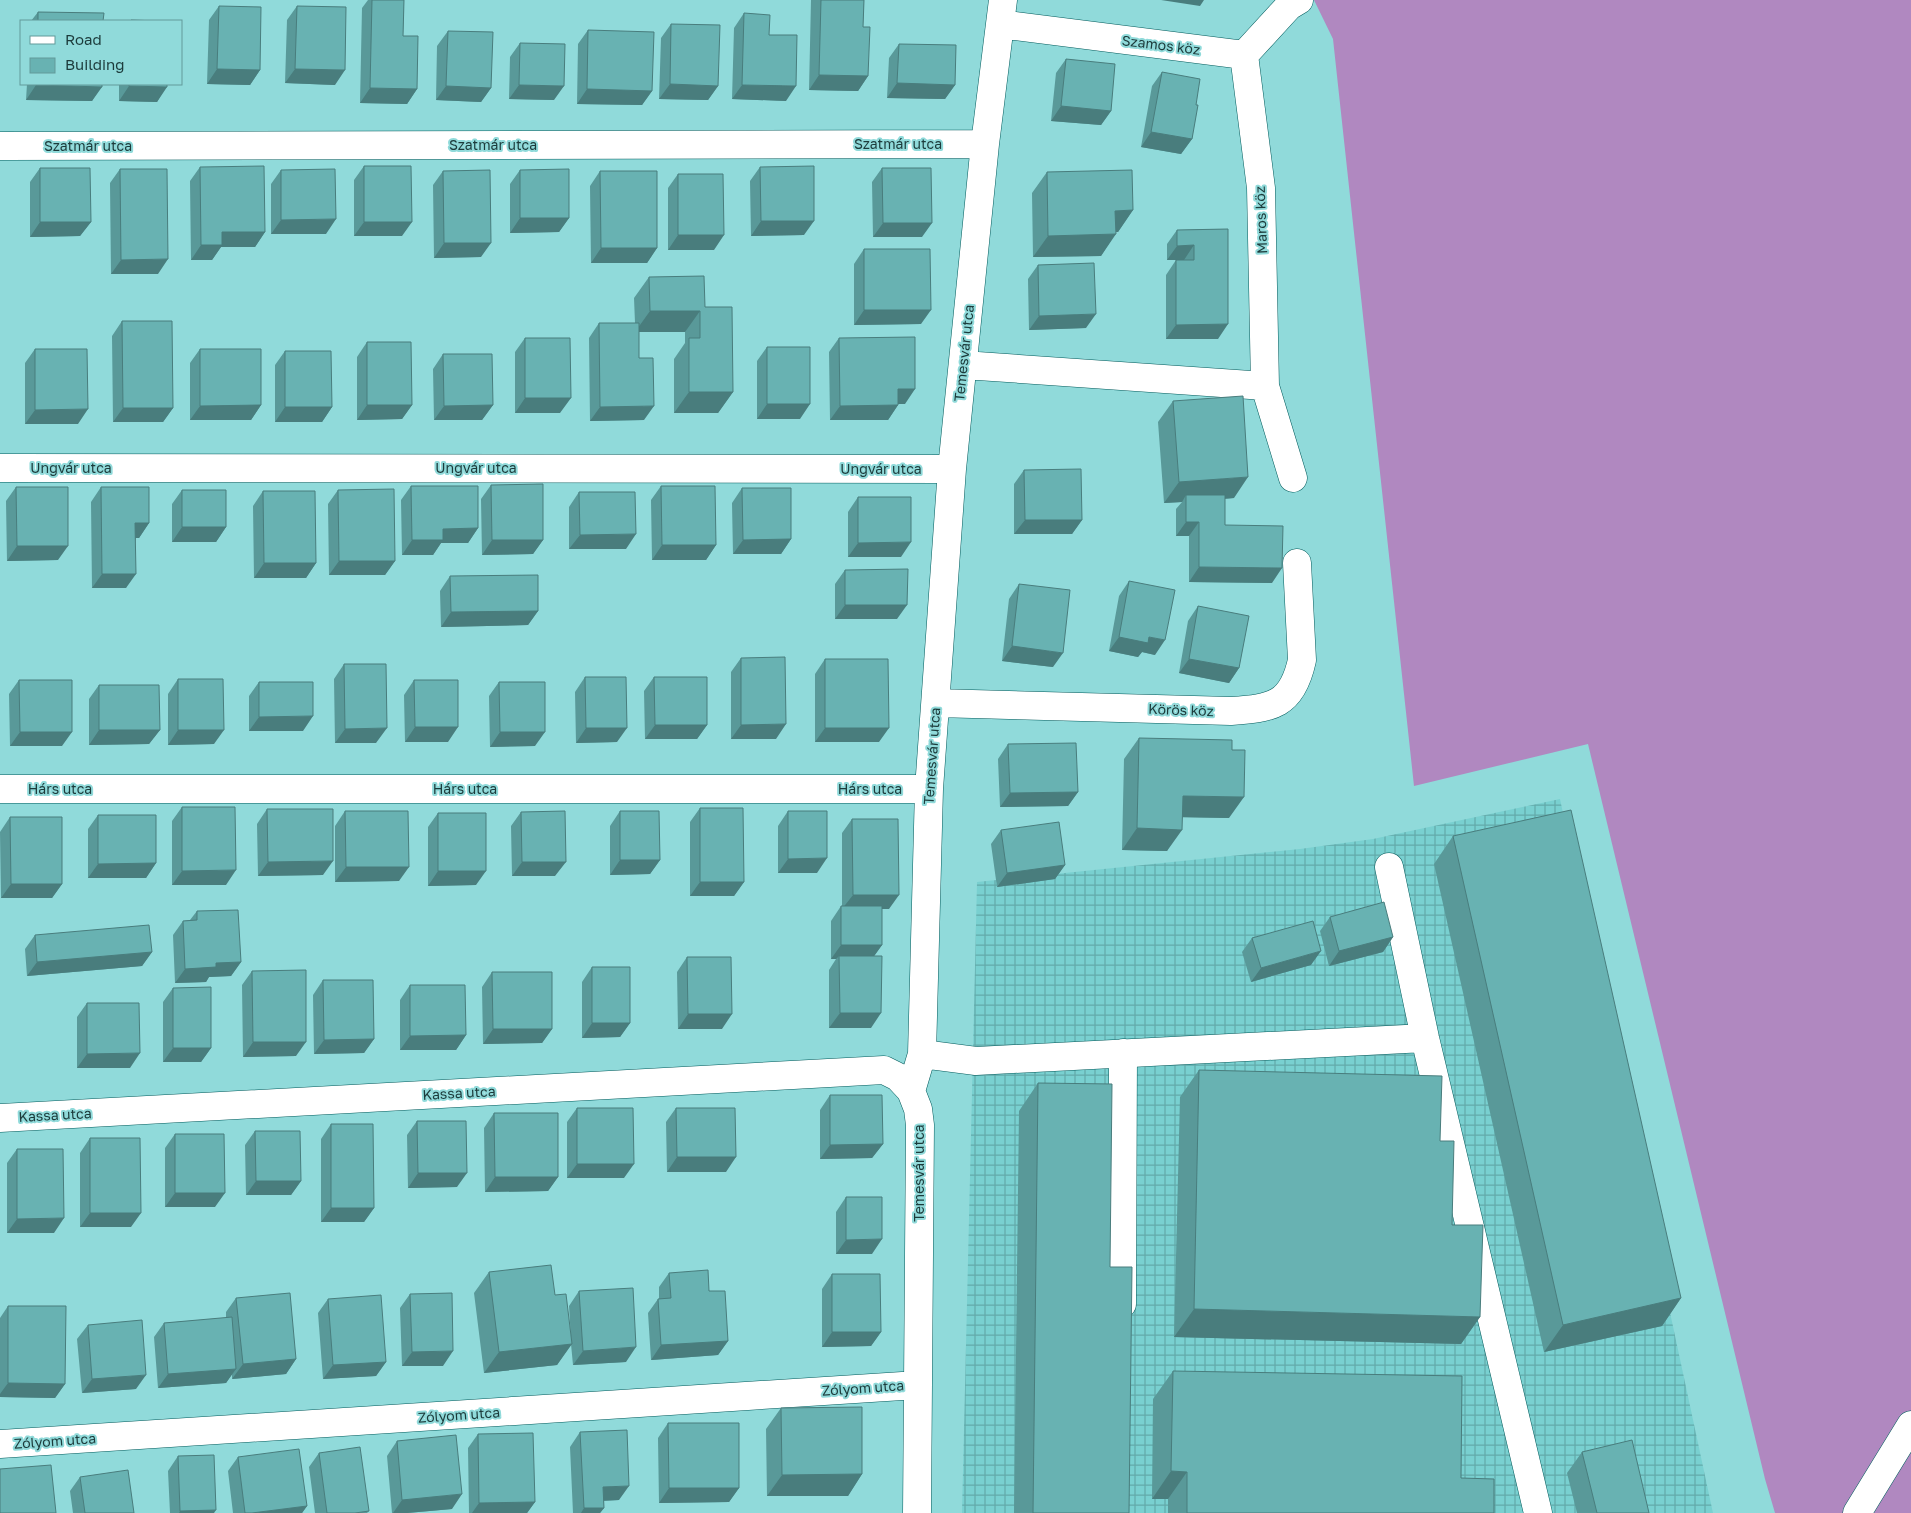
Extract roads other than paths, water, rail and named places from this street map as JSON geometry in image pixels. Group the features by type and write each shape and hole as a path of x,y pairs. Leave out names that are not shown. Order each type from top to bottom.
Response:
{"street":[{"path":"1244,55 1290,6 1298,0"},
{"name":"Szamos köz","path":"1002,12 1244,55"},
{"name":"Temesvár utca","path":"917,1513 920,1125 918,1109 911,1091 922,1054 929,789 952,469 985,144 1002,12"},
{"name":"Maros köz","path":"1244,55 1261,188 1265,386 1293,478"},
{"name":"Szatmár utca","path":"0,146 985,144"},
{"path":"963,366 1265,386"},
{"name":"Ungvár utca","path":"0,468 952,469"},
{"name":"Körös köz","path":"936,703 1231,711 1263,709 1276,704 1285,696 1299,675 1302,660 1297,563"},
{"name":"Hárs utca","path":"0,790 929,789"},
{"path":"1389,867 1426,1038 1538,1513"},
{"path":"922,1054 976,1061 1426,1038"},
{"path":"1122,1053 1122,1327"},
{"name":"Kassa utca","path":"0,1118 884,1070 898,1077 911,1091"},
{"name":"Zólyom utca","path":"0,1444 918,1385"},
{"path":"1857,1513 1911,1425"}]}
